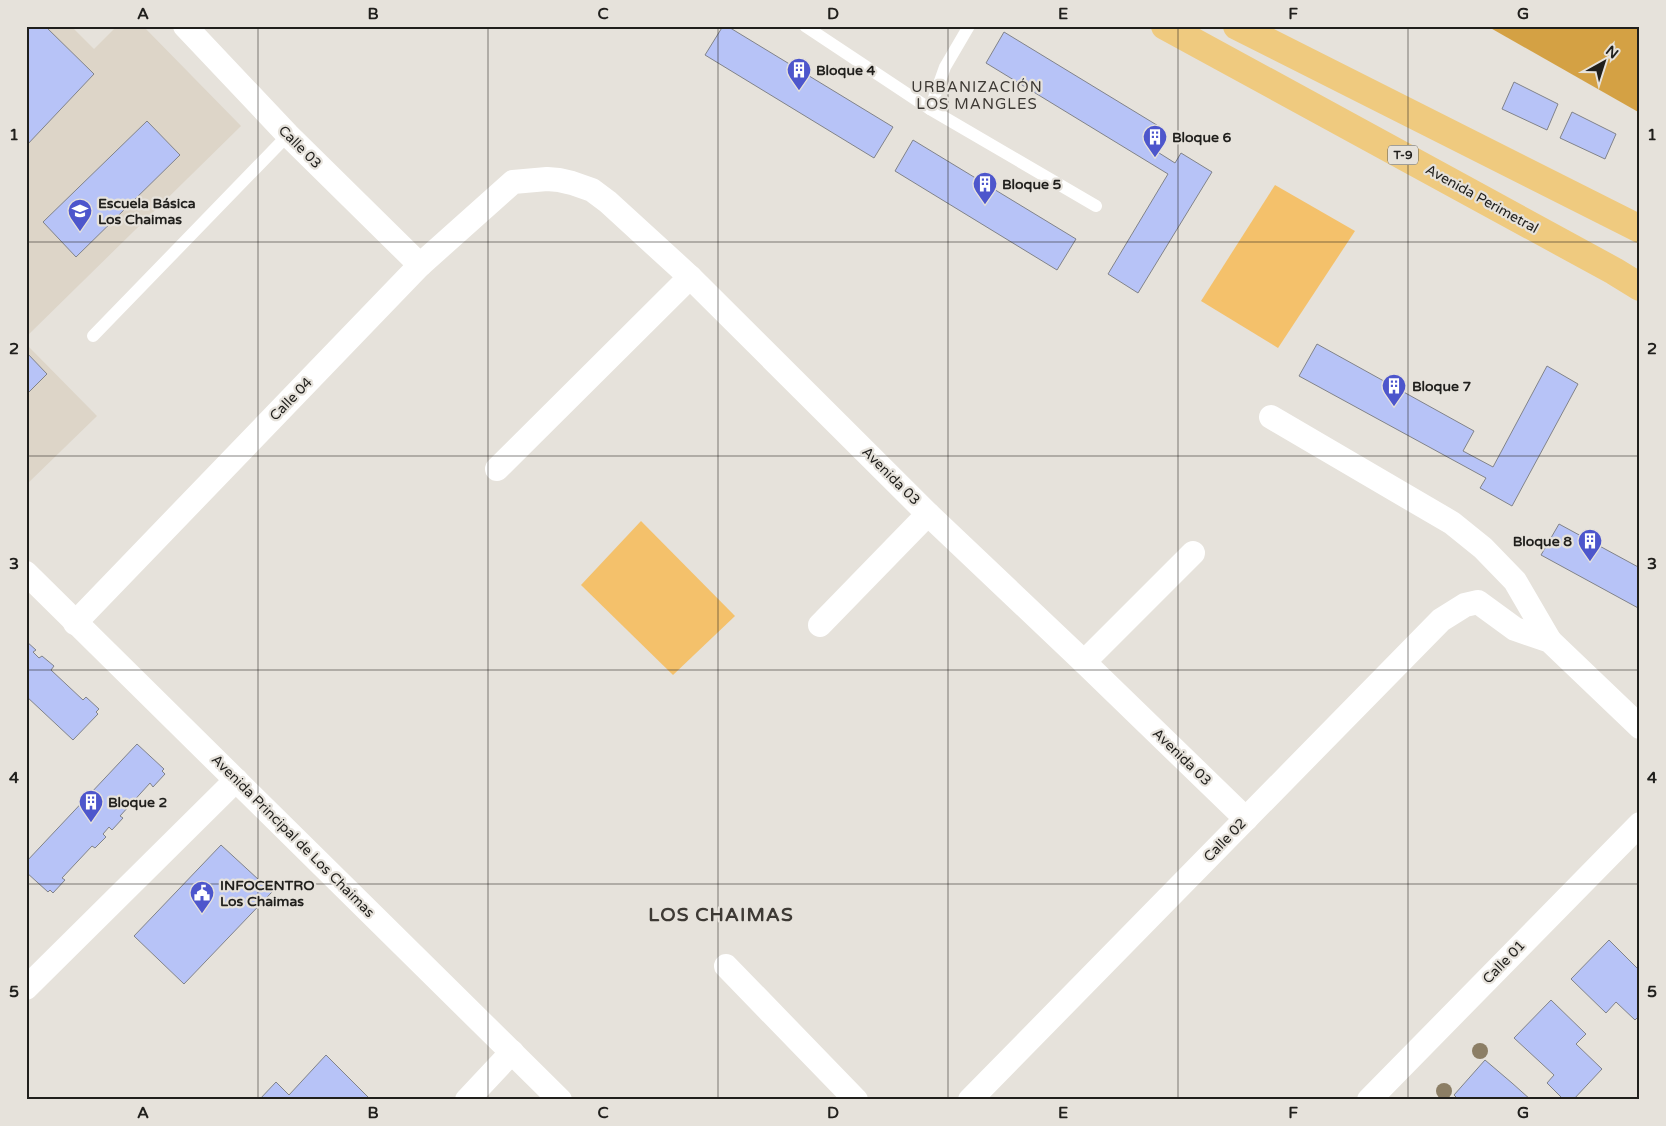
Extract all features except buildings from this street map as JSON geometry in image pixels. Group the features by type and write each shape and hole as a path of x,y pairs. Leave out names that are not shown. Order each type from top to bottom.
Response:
{"main road":[{"name":"Avenida Perimetral","path":"1165,26 1394,150 1640,287"},
{"path":"1237,26 1640,229"}],"street":[{"name":"Calle 03","path":"185,26 288,136 420,265"},
{"name":"Avenida 03","path":"513,182 547,179 559,180 592,190 608,202 690,277 928,514 1246,819"},
{"name":"Calle 04","path":"76,623 420,265 513,182"},
{"path":"497,469 690,277"},
{"path":"1271,417 1452,523 1483,548 1515,580 1550,640 1640,727"},
{"path":"820,625 928,514"},
{"path":"1084,662 1193,553"},
{"name":"Avenida Principal de Los Chaimas","path":"26,573 560,1100"},
{"name":"Calle 02","path":"970,1100 1441,620 1465,605 1478,602 1515,629 1550,640"},
{"path":"26,988 236,780"},
{"name":"Calle 01","path":"1369,1100 1640,824"},
{"path":"726,966 856,1100"},
{"path":"467,1100 512,1052"}],"lane":[{"path":"805,26 930,109 1096,206"},
{"path":"930,109 944,67 968,26"},
{"path":"93,336 288,136"}],"shaded area":[{"name":"Escuela Básica Los Chaimas","path":"26,26 71,26 94,49 117,26 143,26 241,126 26,337"},
{"path":"1487,26 1640,26 1640,113"},
{"path":"1275,185 1355,231 1278,348 1201,301"},
{"path":"26,344 97,416 26,485"},
{"path":"641,521 735,616 673,675 581,585"}],"place":[{"name":"Bloque 4","path":"799,91"},
{"name":"Bloque 6","path":"1155,158"},
{"name":"Bloque 5","path":"985,205"},
{"name":"Escuela Básica Los Chaimas","path":"80,232"},
{"name":"Bloque 7","path":"1394,407"},
{"name":"Bloque 8","path":"1590,562"},
{"name":"Bloque 2","path":"91,823"},
{"name":"INFOCENTRO Los Chaimas","path":"202,914"}],"district":[{"name":"URBANIZACIÓN LOS MANGLES","path":"977,96"},
{"name":"LOS CHAIMAS","path":"721,915"}]}
